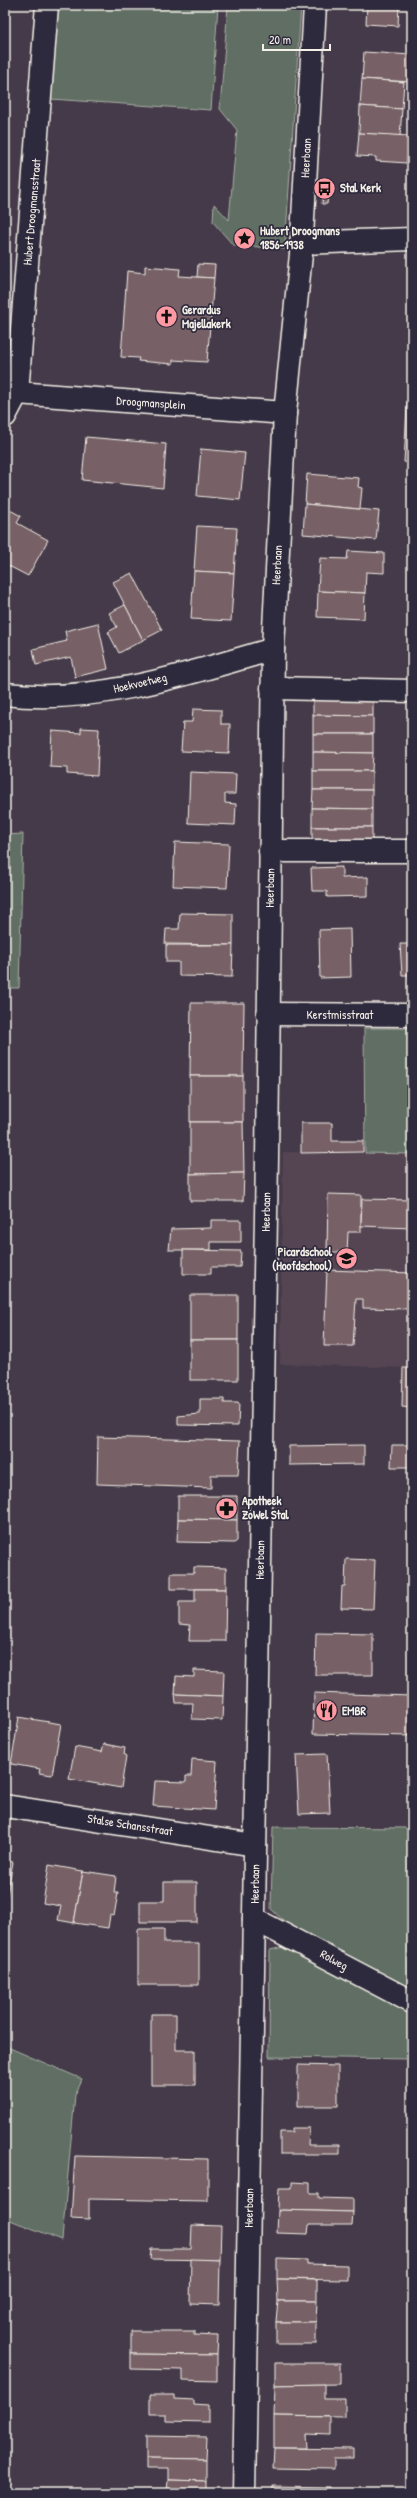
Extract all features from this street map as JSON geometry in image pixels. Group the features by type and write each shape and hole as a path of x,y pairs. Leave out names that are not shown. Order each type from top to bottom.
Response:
{"street":[{"name":"Hubert Droogmansstraat","path":"5,416 17,393 47,5"},
{"name":"Heerbaan","path":"244,2493 273,649 285,413 301,243 315,5"},
{"path":"301,243 412,239"},
{"name":"Droogmansplein","path":"17,393 285,413"},
{"name":"Hoekvoetweg","path":"5,694 30,697 112,690 212,667 273,649"},
{"path":"272,688 412,691"},
{"path":"270,851 412,851"},
{"name":"Kerstmisstraat","path":"268,1014 412,1015"},
{"name":"Stalse Schansstraat","path":"5,1806 255,1845"},
{"name":"Rolweg","path":"254,1919 412,2002"}],"shaded area":[{"name":"Picardschool (Hoofdschool)","path":"283,1152 412,1154 412,1368 280,1364"}],"green space":[{"path":"58,5 218,5 211,110 51,99"},
{"path":"228,5 301,5 285,249 233,245 213,222 214,204 229,220 237,130 220,109"},
{"path":"23,834 19,988 5,988 5,835"},
{"path":"364,1028 412,1028 412,1154 365,1153"},
{"path":"273,1827 412,1828 412,1991 285,1922 271,1909"},
{"path":"284,1947 307,1957 412,2014 412,2059 269,2057 270,1950"},
{"path":"5,2046 82,2079 75,2095 62,2240 5,2218"}],"building":[{"path":"367,5 399,5 398,26 366,24"},
{"path":"364,52 412,55 412,82 362,79"},
{"path":"362,79 404,82 402,109 360,106"},
{"path":"360,106 402,109 400,136 359,133"},
{"path":"359,133 409,136 407,163 376,161 376,157 357,156"},
{"path":"323,194 328,195 327,204 322,204"},
{"path":"198,264 215,265 214,278 197,277"},
{"name":"Gerardus Majellakerk","path":"145,266 180,269 179,276 214,278 207,362 173,360 173,364 138,361 139,358 121,357 127,271 145,273"},
{"path":"408,388 412,389 412,463 404,462"},
{"path":"86,437 166,444 163,488 82,480"},
{"path":"201,449 245,453 240,500 197,496"},
{"path":"307,474 359,478 358,487 362,488 360,509 305,504"},
{"path":"305,504 379,511 376,540 303,534"},
{"path":"8,509 21,516 17,523 48,540 28,576 5,564 5,515"},
{"path":"197,526 237,528 234,573 194,571"},
{"path":"348,551 384,553 384,573 366,572 365,593 318,591 320,558 347,559"},
{"path":"194,571 234,573 231,621 191,619"},
{"path":"132,573 162,630 143,640 113,582"},
{"path":"318,591 365,593 364,619 317,617"},
{"path":"125,605 143,640 119,653 108,632 117,627 109,613"},
{"path":"98,623 108,669 75,677 71,657 36,665 33,649 67,641 65,631"},
{"path":"313,696 373,697 373,716 313,715"},
{"path":"193,709 221,710 221,724 230,724 229,753 181,751 183,722 192,722"},
{"path":"313,715 373,716 373,734 313,734"},
{"path":"81,728 99,729 97,776 67,774 67,768 50,767 52,731 81,733"},
{"path":"313,734 373,734 373,753 313,752"},
{"path":"313,752 373,753 372,771 313,771"},
{"path":"313,771 372,771 372,790 313,790"},
{"path":"190,772 236,774 235,794 225,794 225,803 236,804 235,825 188,823"},
{"path":"313,790 372,790 372,809 312,808"},
{"path":"312,808 372,809 372,827 312,827"},
{"path":"312,827 372,827 372,846 312,845"},
{"path":"175,842 229,844 227,888 173,886"},
{"path":"342,867 342,878 368,877 368,896 327,897 327,891 312,891 311,868"},
{"path":"180,913 233,914 233,945 165,944 166,929 179,929"},
{"path":"350,929 351,977 320,978 319,930"},
{"path":"400,944 412,944 412,975 402,975"},
{"path":"166,945 233,945 232,977 179,976 179,962 166,962"},
{"path":"191,1003 244,1003 243,1076 190,1076"},
{"path":"190,1076 243,1076 243,1122 190,1122"},
{"path":"190,1122 243,1122 244,1173 190,1174"},
{"path":"301,1123 332,1123 332,1141 363,1141 363,1152 301,1153"},
{"path":"244,1173 243,1201 190,1201 190,1174"},
{"path":"328,1194 361,1195 361,1232 348,1232 347,1252 327,1252"},
{"path":"362,1199 412,1200 412,1228 361,1226"},
{"path":"211,1220 241,1220 241,1242 211,1242 211,1250 169,1250 171,1229 211,1228"},
{"path":"183,1250 241,1251 240,1267 211,1267 211,1274 183,1274"},
{"path":"327,1270 412,1273 412,1309 363,1308 363,1299 356,1299 353,1346 324,1346"},
{"path":"190,1295 238,1295 238,1340 190,1340"},
{"path":"190,1340 238,1340 238,1380 190,1380"},
{"path":"403,1368 412,1368 412,1408 402,1407"},
{"path":"200,1399 224,1399 224,1403 239,1403 238,1426 178,1425 178,1416 200,1414"},
{"path":"98,1437 240,1441 238,1475 211,1475 211,1488 97,1484"},
{"path":"364,1445 364,1464 289,1465 289,1446"},
{"path":"392,1445 412,1445 412,1467 391,1467"},
{"path":"178,1496 237,1496 237,1520 178,1519"},
{"path":"178,1519 237,1520 237,1541 234,1543 177,1542"},
{"path":"346,1559 375,1560 373,1609 341,1608 342,1586 345,1586"},
{"path":"194,1567 226,1568 226,1589 171,1589 171,1573 194,1573"},
{"path":"195,1589 226,1589 225,1641 189,1641 190,1625 179,1624 179,1602 195,1602"},
{"path":"316,1633 373,1634 373,1675 315,1675"},
{"path":"194,1670 224,1671 223,1696 175,1694 176,1676 194,1677"},
{"path":"314,1693 412,1696 412,1736 313,1734"},
{"path":"175,1694 223,1696 222,1720 192,1719 193,1703 176,1703"},
{"path":"19,1717 61,1724 52,1775 39,1773 40,1769 11,1764"},
{"path":"104,1744 125,1748 124,1755 126,1756 121,1788 69,1779 75,1747 102,1752"},
{"path":"327,1754 330,1813 299,1814 296,1755"},
{"path":"192,1759 217,1761 214,1810 153,1806 155,1781 186,1782 186,1776 191,1776"},
{"path":"5,1861 13,1862 6,1900 5,1900"},
{"path":"49,1865 83,1871 74,1923 58,1920 61,1906 43,1903"},
{"path":"83,1871 116,1876 114,1893 118,1893 114,1916 110,1915 108,1928 74,1923"},
{"path":"164,1882 197,1882 197,1922 140,1922 140,1901 164,1901"},
{"path":"138,1929 164,1929 164,1943 199,1943 199,1985 138,1985"},
{"path":"151,2014 176,2014 176,2050 195,2050 195,2085 151,2085"},
{"path":"298,2065 338,2066 338,2106 298,2106"},
{"path":"292,2128 309,2128 308,2145 340,2145 340,2154 280,2154 280,2132 292,2132"},
{"path":"75,2156 208,2159 208,2201 89,2199 89,2219 71,2218"},
{"path":"292,2182 310,2183 310,2193 319,2193 319,2198 353,2199 353,2212 278,2210 279,2188 292,2188"},
{"path":"278,2210 353,2212 352,2225 309,2225 308,2234 277,2233"},
{"path":"192,2225 221,2226 220,2260 150,2259 151,2249 191,2249"},
{"path":"191,2259 220,2260 219,2305 190,2304"},
{"path":"277,2259 307,2260 307,2264 347,2265 347,2280 277,2279"},
{"path":"277,2279 317,2280 317,2301 278,2301"},
{"path":"278,2301 317,2301 316,2322 276,2322"},
{"path":"276,2322 316,2322 316,2344 276,2344"},
{"path":"131,2331 194,2331 194,2335 218,2336 217,2355 131,2354"},
{"path":"131,2354 217,2355 217,2381 183,2380 183,2370 131,2369"},
{"path":"275,2363 340,2363 340,2384 275,2385"},
{"path":"324,2384 324,2399 345,2399 345,2417 274,2416 275,2385"},
{"path":"150,2395 175,2395 175,2399 194,2400 194,2404 208,2405 208,2422 166,2421 166,2414 150,2414"},
{"path":"274,2416 330,2417 330,2435 306,2434 307,2448 274,2448"},
{"path":"146,2436 207,2437 206,2459 146,2458"},
{"path":"274,2448 353,2449 353,2458 334,2458 334,2469 273,2468"},
{"path":"146,2458 206,2459 206,2481 168,2480 168,2469 146,2469"},
{"path":"168,2480 206,2481 206,2493 155,2493 167,2492"},
{"path":"273,2486 330,2487 330,2493 273,2493"}],"place":[{"name":"Stal Kerk","path":"324,188"},
{"name":"Hubert Droogmans 1856-1938","path":"245,238"},
{"name":"Gerardus Majellakerk","path":"167,317"},
{"name":"Picardschool (Hoofdschool)","path":"347,1259"},
{"name":"Apotheek ZoWel Stal","path":"226,1508"},
{"name":"EMBR","path":"327,1711"}]}
